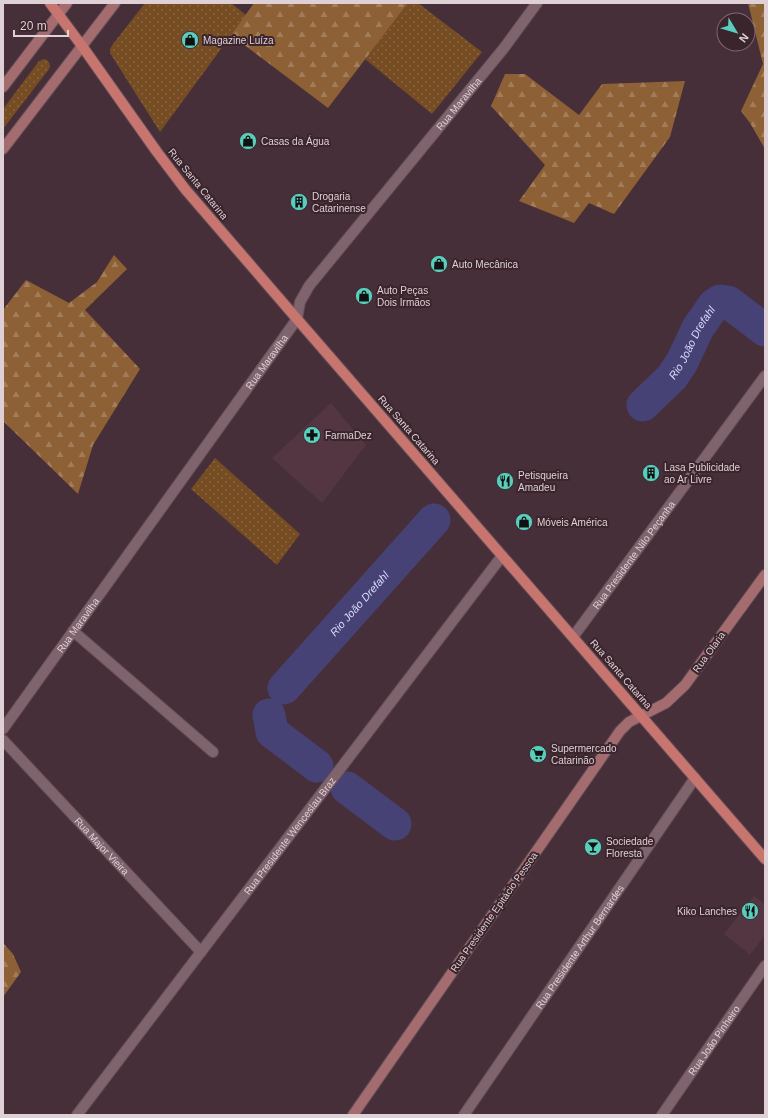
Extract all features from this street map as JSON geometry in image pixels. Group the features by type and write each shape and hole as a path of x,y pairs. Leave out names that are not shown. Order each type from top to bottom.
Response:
{"main road":[{"name":"Rua Santa Catarina","path":"50,3 157,152 185,188 765,859"}],"street":[{"path":"3,87 67,3"},
{"path":"3,149 116,3"},
{"name":"Rua Maravilha","path":"3,728 297,319 300,302 309,286 504,48 537,3"},
{"name":"Rua Presidente Nilo Peçanha","path":"573,637 765,376"},
{"name":"Rua Presidente Wenceslau Braz","path":"77,1115 502,556"},
{"name":"Rua Olaria","path":"641,716 666,702 685,685 765,575"},
{"path":"73,631 214,752"},
{"name":"Rua Presidente Epitácio Pessoa","path":"353,1115 620,731 629,722 641,716"},
{"name":"Rua Major Vieira","path":"3,740 201,952"},
{"name":"Rua Presidente Arthur Bernardes","path":"464,1115 695,778"},
{"name":"Rua João Pinheiro","path":"662,1115 765,966"}],"shaded area":[{"path":"145,3 231,3 246,15 160,132 110,53 110,49 113,44"},
{"path":"408,3 418,3 482,52 432,114 365,59"},
{"path":"44,59 49,62 49,69 3,129 3,109 39,61"},
{"path":"331,403 366,445 322,503 272,458"},
{"path":"215,458 300,534 277,565 191,489"},
{"path":"754,896 765,904 765,935 750,955 724,934"}],"green space":[{"path":"254,3 408,3 328,108 231,35"},
{"path":"748,3 765,3 765,149 750,123 741,111 763,64 756,36 756,12 750,12"},
{"path":"505,74 525,74 579,115 602,84 685,81 670,137 614,214 589,203 574,223 519,201 545,165 491,106"},
{"path":"114,255 127,269 85,310 140,369 93,445 78,494 3,421 3,310 26,280 69,303 97,282"},
{"path":"3,941 13,954 21,972 3,997"}],"waterway":[{"name":"Rio João Drefahl","path":"643,405 672,377 682,362 698,328 714,305 720,301 728,302 765,330"},
{"name":"Rio João Drefahl","path":"284,688 434,520"},
{"name":"Rio João Drefahl","path":"269,715 272,732 317,766"},
{"name":"Rio João Drefahl","path":"347,788 395,824"}],"place":[{"name":"Magazine Luíza","path":"190,40"},
{"name":"Casas da Água","path":"248,141"},
{"name":"Drogaria Catarinense","path":"299,202"},
{"name":"Auto Mecânica","path":"439,264"},
{"name":"Auto Peças Dois Irmãos","path":"364,296"},
{"name":"FarmaDez","path":"312,435"},
{"name":"Lasa Publicidade ao Ar Livre","path":"651,473"},
{"name":"Petisqueira Amadeu","path":"505,481"},
{"name":"Móveis América","path":"524,522"},
{"name":"Supermercado Catarinão","path":"538,754"},
{"name":"Sociedade Floresta","path":"593,847"},
{"name":"Kiko Lanches","path":"750,911"}]}
